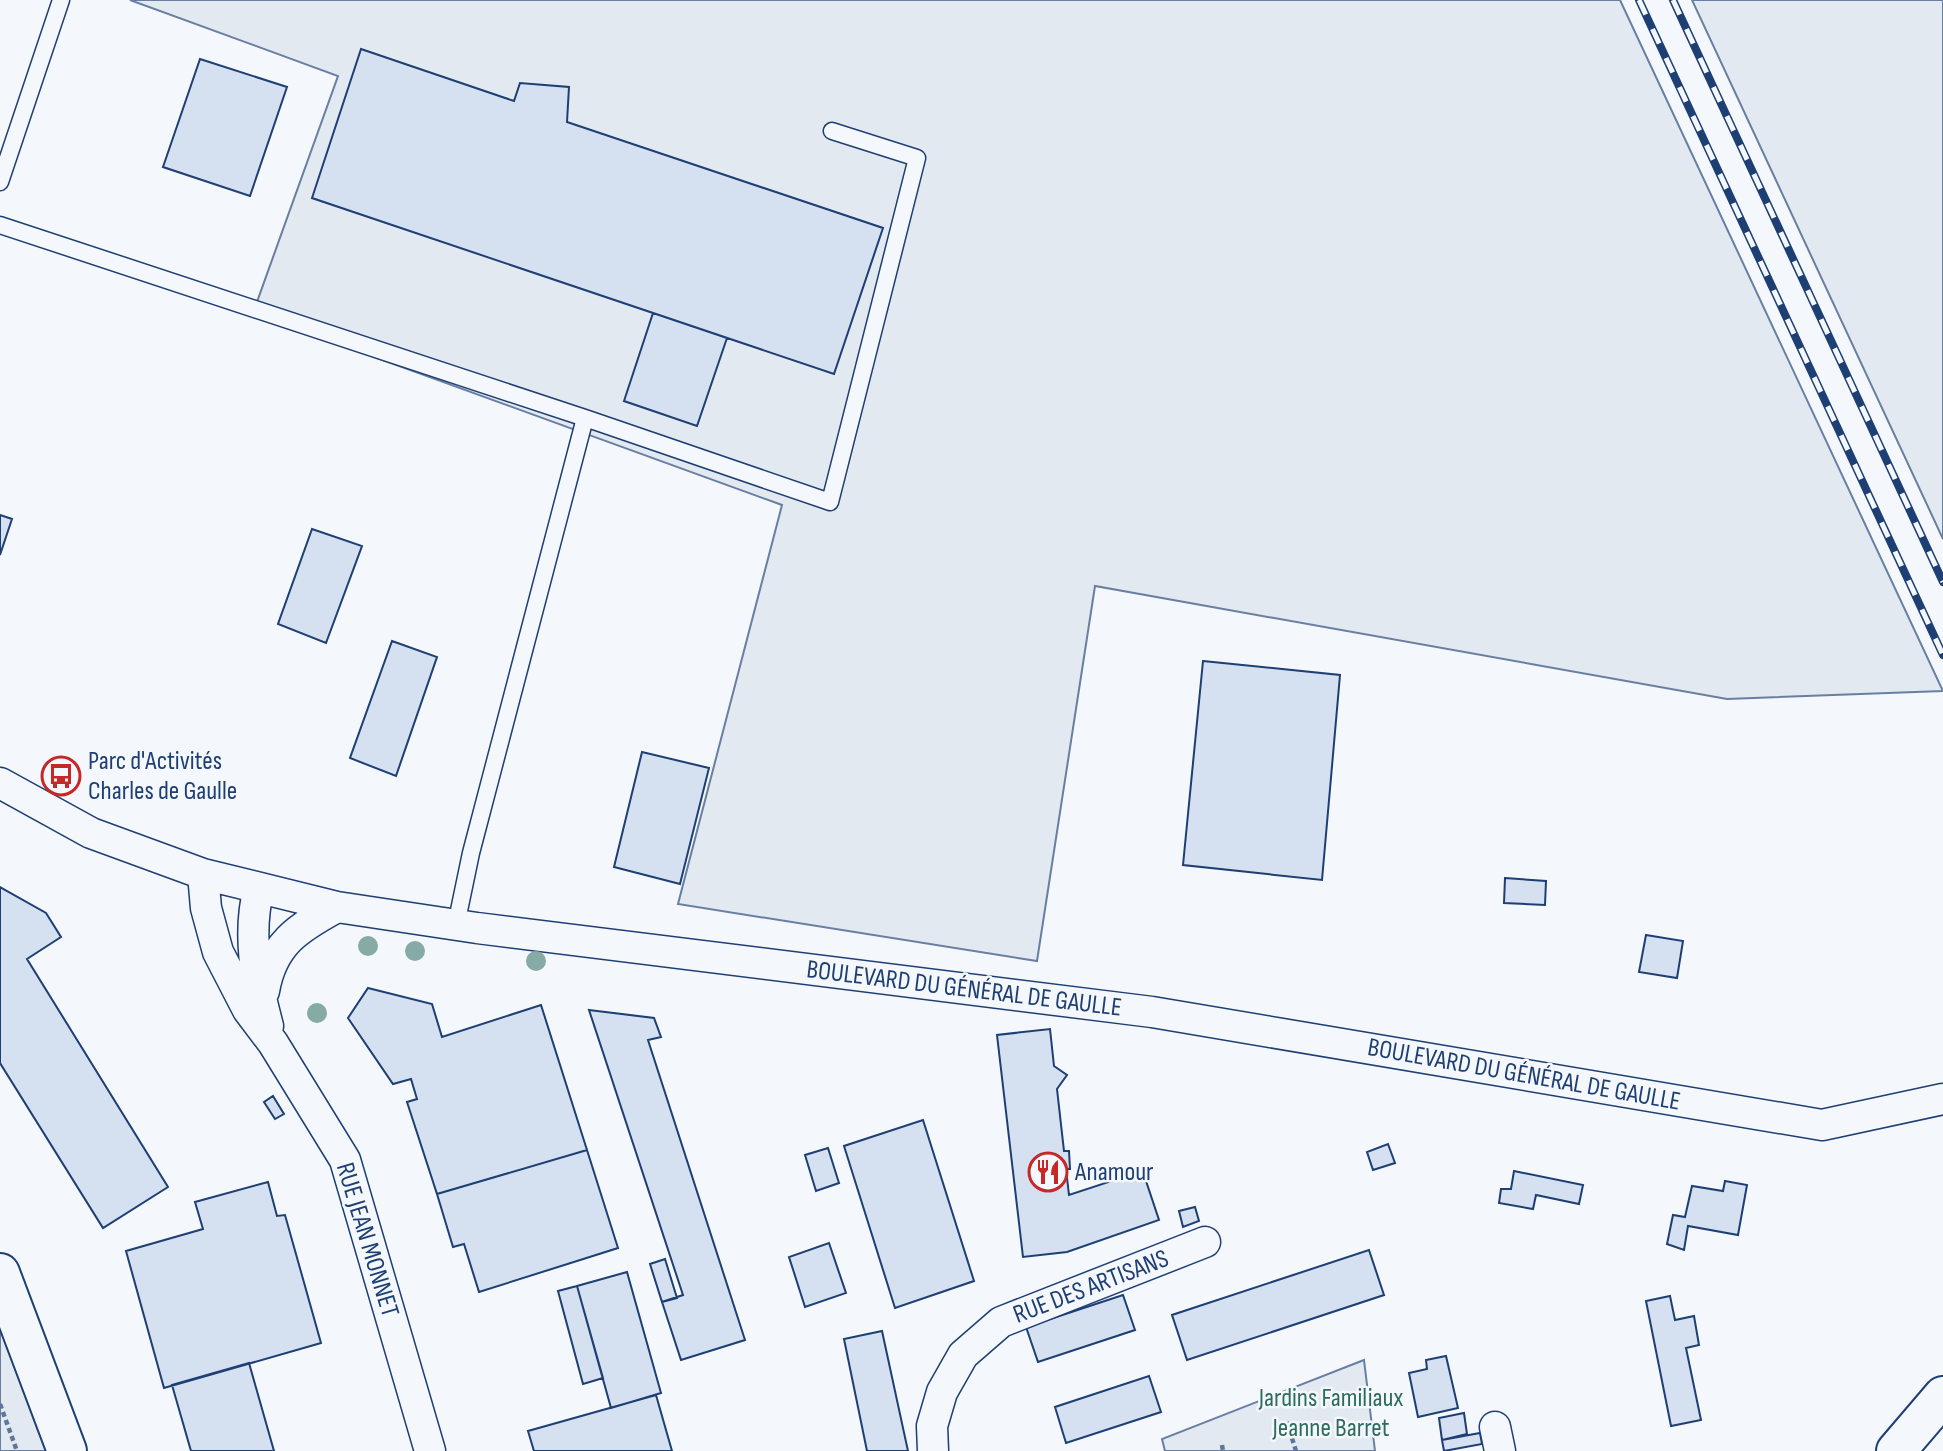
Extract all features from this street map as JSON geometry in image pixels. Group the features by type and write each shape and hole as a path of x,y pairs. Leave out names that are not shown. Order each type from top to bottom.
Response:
{"street":[{"name":"BOULEVARD DU GÉNÉRAL DE GAULLE","path":"0,783 92,833 204,874 337,906 456,925 1152,1012 1822,1125 1943,1099"},
{"path":"204,874 206,908 218,952 248,1010 273,1043"},
{"path":"259,888 253,932 262,1002 273,1043"},
{"path":"262,1002 273,957 285,942 313,920 337,906"},
{"name":"RUE JEAN MONNET","path":"273,1043 345,1160 430,1451"},
{"name":"RUE DES ARTISANS","path":"933,1451 932,1426 942,1392 963,1355 1002,1322 1205,1242"},
{"path":"0,1273 66,1451"},
{"path":"1896,1451 1943,1396"}],"lane":[{"path":"0,183 61,0"},
{"path":"0,225 585,418 830,502 917,158 832,131"},
{"path":"456,925 471,853 585,418"}],"path":[{"path":"0,1404 17,1451"},
{"path":"1287,1422 1296,1451"}],"green space":[{"path":"130,0 1620,0 1943,691 1727,699 1095,586 1037,961 678,904 782,505 253,313 338,76"},
{"path":"1692,0 1943,0 1943,539"},
{"path":"0,1273 67,1451 0,1451"},
{"name":"Jardins Familiaux Jeanne Barret","path":"1364,1360 1375,1451 1165,1451 1162,1439"}],"building":[{"path":"361,49 514,101 520,83 569,87 567,122 883,228 834,374 312,198"},
{"path":"200,59 287,87 250,196 163,167"},
{"path":"653,313 727,338 697,426 624,401"},
{"path":"0,515 12,519 0,555"},
{"path":"312,529 362,546 326,643 278,624"},
{"path":"392,641 437,657 396,776 350,758"},
{"path":"1203,661 1340,675 1322,880 1183,865"},
{"path":"642,752 709,768 680,884 614,867"},
{"path":"1505,878 1546,881 1545,905 1504,903"},
{"path":"0,887 46,913 61,937 27,959 168,1187 103,1228 0,1063"},
{"path":"1646,935 1683,941 1677,978 1639,972"},
{"path":"368,988 432,1004 442,1037 541,1005 587,1150 437,1194 407,1102 417,1099 411,1079 393,1084 348,1018"},
{"path":"589,1010 654,1018 661,1037 648,1040 745,1340 681,1360 662,1302 683,1295"},
{"path":"1050,1029 1054,1066 1067,1075 1057,1089 1064,1151 1069,1151 1070,1169 1066,1169 1069,1195 1124,1177 1129,1170 1137,1167 1142,1169 1159,1220 1067,1252 1023,1257 997,1035"},
{"path":"273,1096 284,1114 275,1119 264,1102"},
{"path":"923,1120 974,1281 895,1308 844,1146"},
{"path":"1388,1144 1395,1163 1373,1170 1367,1152"},
{"path":"828,1148 839,1183 816,1191 805,1155"},
{"path":"587,1150 618,1248 479,1292 464,1244 453,1247 437,1194"},
{"path":"1514,1171 1583,1185 1579,1204 1536,1195 1533,1209 1499,1203 1501,1189 1511,1189"},
{"path":"1725,1181 1747,1185 1738,1235 1688,1226 1684,1250 1667,1244 1673,1215 1685,1217 1692,1186 1723,1191"},
{"path":"268,1182 277,1216 285,1215 321,1343 164,1388 126,1251 203,1229 195,1202"},
{"path":"1195,1207 1199,1221 1183,1227 1179,1211"},
{"path":"829,1243 846,1293 805,1307 789,1257"},
{"path":"1369,1250 1384,1295 1187,1360 1172,1315"},
{"path":"665,1259 677,1298 662,1302 650,1264"},
{"path":"627,1272 661,1393 611,1408 577,1286"},
{"path":"577,1286 603,1378 583,1384 558,1291"},
{"path":"1123,1295 1135,1330 1038,1362 1026,1327"},
{"path":"1670,1296 1675,1320 1694,1316 1699,1345 1686,1348 1701,1420 1671,1426 1646,1301"},
{"path":"882,1331 908,1451 867,1451 844,1339"},
{"path":"1446,1356 1458,1408 1418,1417 1409,1373 1427,1369 1426,1360"},
{"path":"249,1363 274,1451 191,1451 172,1385"},
{"path":"1149,1376 1161,1412 1066,1443 1055,1407"},
{"path":"656,1395 672,1451 534,1451 528,1431"},
{"path":"1464,1413 1467,1434 1442,1440 1439,1418"},
{"path":"1480,1433 1482,1444 1444,1451 1442,1440"}],"railway":[{"path":"1639,0 1943,655"},
{"path":"1673,0 1943,582"}],"place":[{"name":"Parc d'Activités Charles de Gaulle","path":"61,776"},
{"name":"Anamour","path":"1048,1172"}]}
